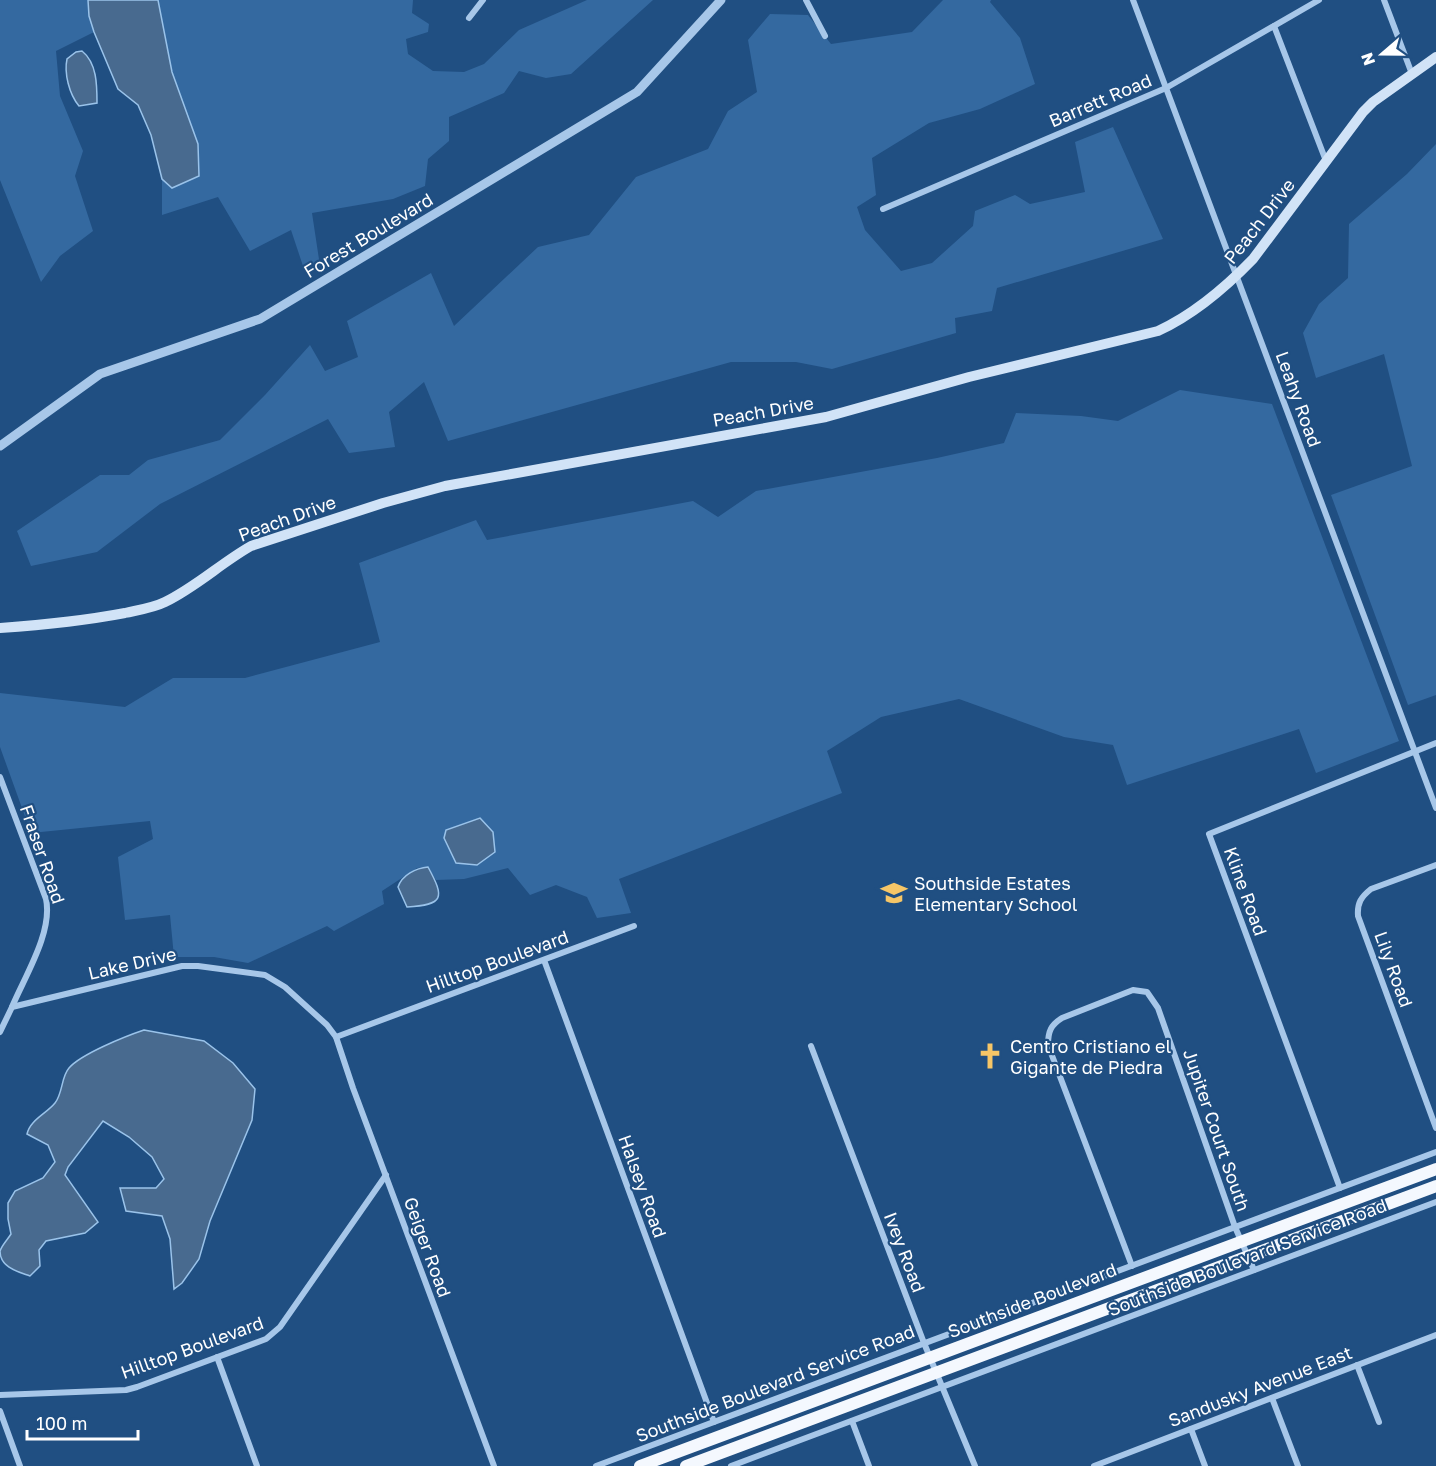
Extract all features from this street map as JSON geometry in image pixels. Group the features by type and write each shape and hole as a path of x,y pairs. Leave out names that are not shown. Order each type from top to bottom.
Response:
{"highway":[{"name":"Southside Boulevard","path":"640,1466 1436,1169"},
{"name":"Southside Boulevard","path":"686,1466 1436,1186"}],"main road":[{"name":"Peach Drive","path":"0,628 93,619 156,605 182,592 251,546 406,496 445,486 826,417 969,377 1149,333 1179,322 1204,304 1254,259 1354,123 1373,102 1436,57"}],"street":[{"path":"469,18 483,0"},
{"name":"Forest Boulevard","path":"0,446 100,374 260,319 637,92 721,0"},
{"path":"806,0 825,36"},
{"name":"Leahy Road","path":"1133,0 1436,808"},
{"name":"Barrett Road","path":"884,210 1166,88 1319,0"},
{"path":"1384,0 1412,74"},
{"path":"1274,26 1326,161"},
{"name":"Kline Road","path":"1340,1188 1209,834 1436,743"},
{"name":"Fraser Road","path":"0,777 46,899 49,916 12,1007"},
{"name":"Lily Road","path":"1436,865 1371,889 1363,896 1358,916 1436,1128"},
{"name":"Hilltop Boulevard","path":"336,1037 634,926"},
{"name":"Halsey Road","path":"543,960 714,1422"},
{"name":"Lake Drive","path":"12,1007 167,968 198,966 265,975 274,979 327,1025 336,1037"},
{"name":"Jupiter Court South","path":"1132,1266 1048,1045 1048,1033 1053,1024 1062,1017 1133,990 1147,992 1153,999 1162,1019 1235,1227 1254,1270"},
{"path":"0,1032 12,1007"},
{"name":"Geiger Road","path":"336,1037 494,1466"},
{"name":"Ivey Road","path":"811,1047 924,1343 975,1466"},
{"name":"Southside Boulevard Service Road","path":"596,1466 1436,1152"},
{"name":"Hilltop Boulevard","path":"0,1395 126,1390 266,1339 280,1327 386,1175"},
{"name":"Southside Boulevard Service Road","path":"731,1466 1436,1202"},
{"name":"Sandusky Avenue East","path":"1095,1466 1436,1335"},
{"path":"217,1357 257,1466"},
{"path":"1357,1365 1379,1422"},
{"path":"1272,1398 1298,1466"},
{"path":"0,1411 20,1466"},
{"path":"852,1421 869,1466"},
{"path":"1191,1429 1205,1466"}],"shaded area":[{"path":"0,0 88,0 89,16 94,32 56,51 60,96 83,151 75,176 93,231 60,256 41,282 0,180"},
{"path":"88,0 158,0 172,72 198,144 199,176 172,188 162,179 151,135 138,105 118,89 94,32 89,16"},
{"path":"158,0 413,0 412,13 429,24 428,32 406,39 408,54 433,71 464,72 484,64 519,30 587,0 653,0 571,74 546,78 519,71 504,93 449,117 449,141 428,159 425,186 393,199 312,213 320,266 305,272 291,230 250,251 218,197 162,215 162,179 172,188 199,175 197,144 172,72"},
{"path":"943,0 991,0 990,2 1020,38 1035,84 980,109 929,123 872,158 876,195 857,207 865,230 901,271 932,263 973,226 975,211 1015,195 1030,204 1085,192 1075,142 1113,127 1163,239 997,288 992,311 955,318 956,333 832,369 796,362 731,362 448,441 424,382 389,412 395,447 349,453 328,419 160,504 97,552 31,566 17,531 100,475 129,475 148,460 220,440 310,345 325,371 358,357 347,321 431,273 454,326 538,247 589,235 636,177 708,149 728,111 757,92 748,40 770,14 808,15 831,44 912,32"},
{"path":"82,51 93,68 97,103 79,106 70,90 66,65 67,59 76,52"},
{"path":"1436,144 1436,695 1408,705 1331,495 1412,466 1384,354 1316,378 1303,333 1319,304 1348,278 1349,224 1407,174"},
{"path":"1180,390 1272,404 1399,741 1316,773 1299,729 1127,785 1113,745 1064,737 959,699 881,717 827,751 842,793 619,879 631,913 597,918 587,897 556,885 530,895 508,868 464,879 436,880 428,867 417,868 382,891 384,904 334,931 327,926 248,963 214,957 174,957 170,915 125,920 118,857 153,839 150,821 31,833 0,747 0,693 125,707 173,678 245,678 380,642 359,563 476,520 487,540 693,501 718,517 756,491 937,458 1004,443 1016,413 1081,416 1118,421"},
{"path":"480,818 493,832 495,852 477,865 456,863 444,838 446,830"},
{"path":"428,867 437,886 438,898 428,904 407,907 398,887 400,883 410,873"},
{"path":"144,1030 204,1041 233,1063 255,1089 252,1120 210,1221 199,1259 182,1283 174,1289 170,1239 162,1216 126,1211 120,1188 156,1188 164,1179 152,1157 129,1137 103,1121 68,1167 65,1175 98,1222 85,1233 46,1241 39,1250 40,1266 30,1276 16,1271 3,1262 0,1251 11,1234 8,1203 15,1191 43,1178 55,1162 48,1145 27,1134 29,1129 55,1103 69,1068 83,1057 104,1046"}],"place":[{"name":"Southside Estates Elementary School","path":"894,893"},
{"name":"Centro Cristiano el Gigante de Piedra","path":"990,1056"}]}
